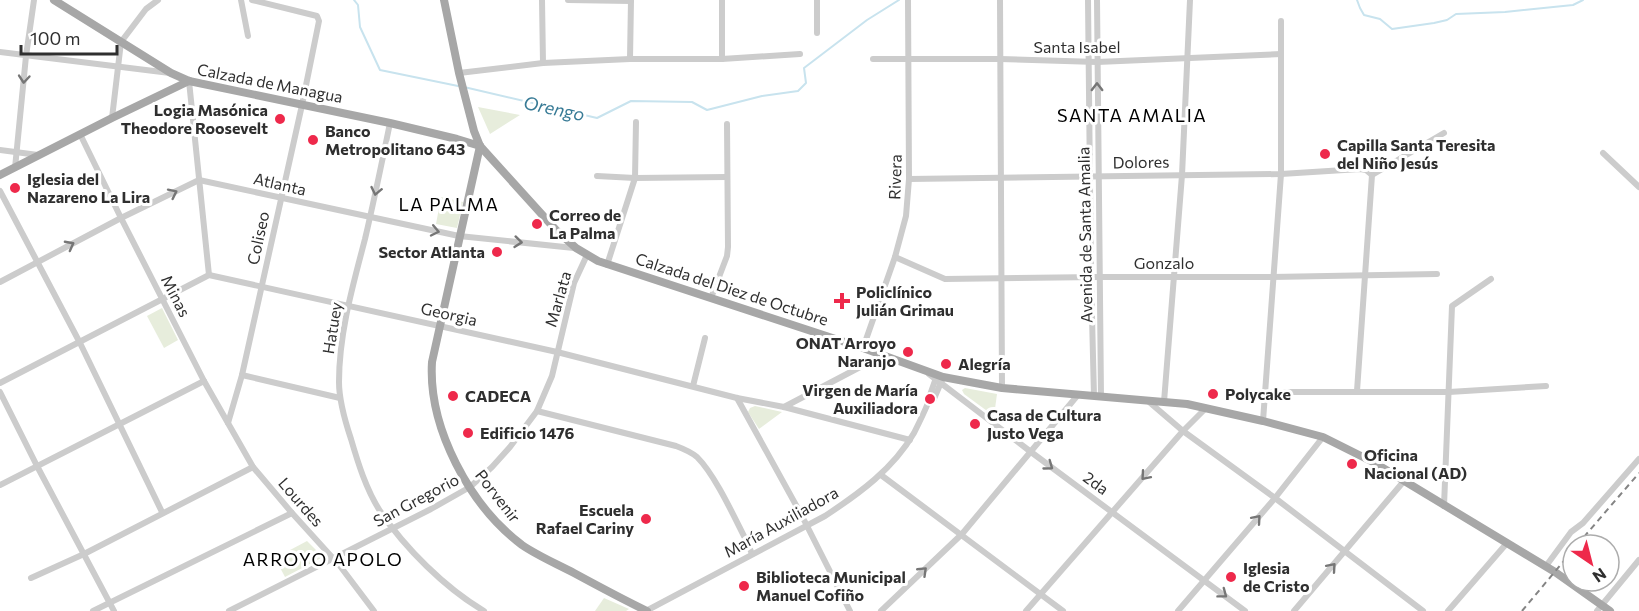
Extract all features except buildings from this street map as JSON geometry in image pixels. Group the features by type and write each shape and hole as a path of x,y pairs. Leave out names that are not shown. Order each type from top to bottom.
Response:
{"main road":[{"path":"54,0 171,74 189,81"},
{"path":"444,0 471,121 480,146"},
{"name":"Calzada de Managua","path":"0,175 189,81 390,123 480,146"},
{"path":"457,139 469,133 471,121"},
{"name":"Porvenir","path":"480,146 439,325 431,374 437,414 448,447 470,487 501,527 524,546 646,611"},
{"name":"Calzada del Diez de Octubre","path":"480,146 556,230 576,248 607,265 863,348 924,370 941,380 1206,408 1323,438 1373,462 1546,566 1599,608 1610,611"}],"street":[{"path":"15,168 34,0"},
{"path":"112,118 121,42 146,9 157,0"},
{"path":"241,0 248,36"},
{"name":"Coliseo","path":"228,424 242,375 319,21 317,16 252,0"},
{"path":"542,0 543,63"},
{"path":"568,0 631,1 630,59"},
{"path":"722,0 722,58"},
{"path":"817,0 817,33"},
{"path":"1164,402 1182,175 1190,0"},
{"name":"Rivera","path":"863,348 895,257 906,216 909,179 908,1"},
{"path":"1000,1 1002,388"},
{"name":"Avenida de Santa Amalia","path":"1088,1 1090,277 1097,397"},
{"name":"Avenida de Santa Amalia","path":"1097,1 1097,397"},
{"path":"1263,421 1281,174 1281,21"},
{"path":"0,52 171,74"},
{"path":"460,76 543,63 800,54"},
{"name":"Santa Isabel","path":"873,59 1097,62 1281,54"},
{"path":"0,384 209,275 189,81"},
{"path":"607,265 635,178 636,122"},
{"name":"Hatuey","path":"390,123 348,305 339,372 340,398 362,475 380,510 432,572 471,604 484,611"},
{"path":"711,298 727,256 727,124"},
{"path":"1357,391 1372,175 1444,133"},
{"name":"Minas","path":"80,134 204,381 254,467"},
{"path":"0,150 39,155"},
{"path":"1603,153 1639,187"},
{"name":"Dolores","path":"909,179 1281,174 1360,169 1372,175"},
{"path":"597,176 727,177"},
{"path":"0,282 199,180"},
{"name":"Atlanta","path":"199,180 459,236 576,248"},
{"path":"0,191 80,343 162,512"},
{"name":"Marlata","path":"557,352 574,283 587,255"},
{"name":"Gonzalo","path":"895,257 945,279 1437,274"},
{"name":"Georgia","path":"209,275 557,352 909,440"},
{"path":"1444,506 1452,306 1491,279"},
{"path":"693,386 705,338"},
{"name":"San Gregorio","path":"230,611 470,487 510,447 537,411 552,376 557,352"},
{"path":"784,407 883,355"},
{"path":"242,375 340,398"},
{"name":"María Auxiliadora","path":"928,403 933,402 941,380"},
{"name":"María Auxiliadora","path":"646,611 806,526 846,502 882,475 909,440 928,403 927,399 941,380"},
{"name":"2da","path":"941,380 1031,452 1245,611"},
{"path":"0,486 204,381"},
{"path":"1266,392 1449,392 1546,386"},
{"path":"0,392 114,611"},
{"path":"881,611 962,534 1077,396"},
{"path":"737,398 850,611"},
{"path":"1148,401 1183,431 1346,550 1424,611"},
{"path":"1026,611 1183,431 1206,408"},
{"path":"537,411 676,446 693,454 716,484 752,554"},
{"path":"1178,611 1323,438"},
{"path":"1546,566 1571,532 1583,523 1639,459"},
{"path":"31,578 84,554 162,512 254,467"},
{"name":"Lourdes","path":"254,467 333,559 372,610"},
{"path":"882,475 1063,611"},
{"path":"1294,611 1404,481"},
{"path":"93,611 292,513"},
{"path":"1448,611 1507,543"},
{"path":"1599,608 1639,560"}],"green space":[{"path":"478,107 520,115 490,134"},
{"path":"441,197 463,202 457,228 436,224"},
{"path":"162,308 178,340 164,348 147,316"},
{"path":"965,388 997,394 994,416 964,394 962,390"},
{"path":"755,406 782,412 759,429 748,412"},
{"path":"307,541 323,557 285,577 275,558"},
{"path":"604,598 629,609 626,611 595,611"}],"waterway":[{"name":"Orengo","path":"354,0 358,5 360,27 380,70 458,86"},
{"name":"Orengo","path":"464,87 597,118 631,101 692,102 707,110 762,96 798,91 806,83 804,68 867,20 899,0"},
{"name":"Orengo","path":"1357,0 1364,15 1380,19 1392,29 1447,20 1456,14 1573,5 1583,0"}],"railway":[{"path":"1587,533 1639,473"},
{"path":"1522,611 1561,564"}],"place":[{"name":"Logia Masónica Theodore Roosevelt","path":"280,119"},
{"name":"Banco Metropolitano 643","path":"313,140"},
{"name":"Capilla Santa Teresita del Niño Jesús","path":"1325,154"},
{"name":"Iglesia del Nazareno La Lira","path":"15,188"},
{"name":"Correo de La Palma","path":"537,224"},
{"name":"Sector Atlanta","path":"497,252"},
{"name":"Policlínico Julián Grimau","path":"842,301"},
{"name":"ONAT Arroyo Naranjo","path":"908,352"},
{"name":"Alegría","path":"946,364"},
{"name":"Polycake","path":"1213,394"},
{"name":"CADECA","path":"453,396"},
{"name":"Virgen de María Auxiliadora","path":"930,399"},
{"name":"Casa de Cultura Justo Vega","path":"975,424"},
{"name":"Edificio 1476","path":"468,433"},
{"name":"Oficina Nacional (AD)","path":"1352,464"},
{"name":"Escuela Rafael Cariny","path":"646,519"},
{"name":"Iglesia de Cristo","path":"1231,577"},
{"name":"Biblioteca Municipal Manuel Cofiño","path":"744,586"}],"district":[{"name":"SANTA AMALIA","path":"1132,116"},
{"name":"LA PALMA","path":"449,205"},
{"name":"ARROYO APOLO","path":"323,560"}]}
